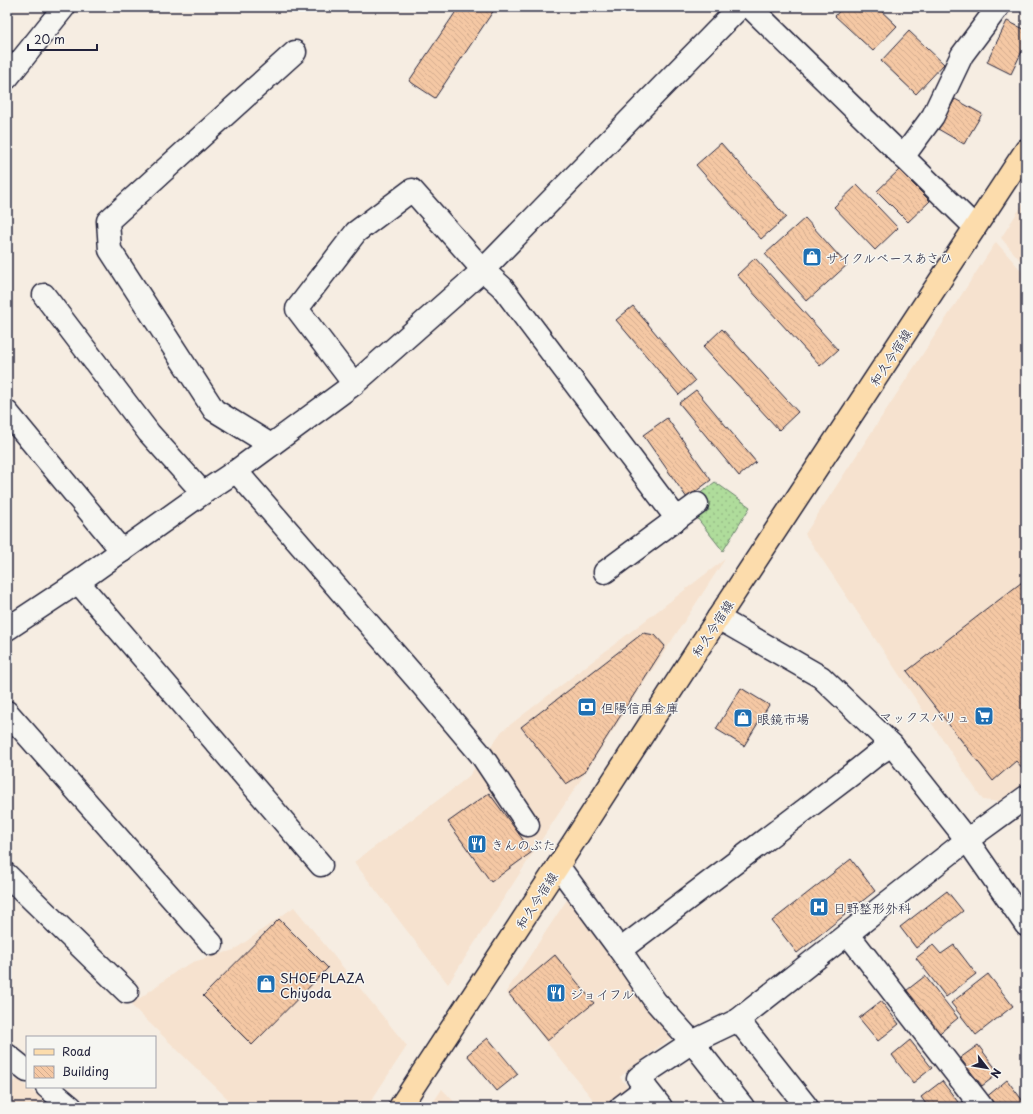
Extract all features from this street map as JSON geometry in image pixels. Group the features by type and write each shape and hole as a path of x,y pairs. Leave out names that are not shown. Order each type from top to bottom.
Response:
{"main road":[{"name":"和久今宿線","path":"400,1107 718,618 1026,150"}],"street":[{"path":"7,78 64,7"},
{"path":"7,629 78,582 203,492 236,471 354,384 483,270 740,7"},
{"path":"750,7 976,227"},
{"path":"903,157 933,116 962,55 998,7"},
{"path":"271,445 214,410 110,250 108,220 295,52"},
{"path":"354,384 297,309 356,232 412,190 483,270 502,287 677,519"},
{"path":"44,295 149,433 203,492"},
{"path":"7,412 122,551"},
{"path":"236,471 482,756 528,825"},
{"path":"605,572 696,504"},
{"path":"78,582 321,865"},
{"path":"718,618 821,677 892,745 967,840 1026,925"},
{"path":"7,712 212,944"},
{"path":"620,950 876,755 892,745"},
{"path":"661,1107 638,1078 692,1042 738,1020 967,840 1026,797"},
{"path":"558,866 620,950 655,1001 692,1042 743,1107"},
{"path":"7,875 127,992"},
{"path":"848,934 982,1107"},
{"path":"738,1020 807,1107"},
{"path":"7,1055 26,1070"},
{"path":"47,1088 71,1107"},
{"path":"620,1107 646,1088"}],"shaded area":[{"path":"1026,199 1026,267 1001,238"},
{"path":"996,242 1026,276 1026,782 999,802 983,800 805,534"},
{"path":"725,559 448,984 354,862 469,776 502,731"},
{"path":"568,898 674,1035 620,1077 629,1089 608,1107 599,1107 506,992"},
{"path":"294,907 407,1046 367,1107 221,1107 228,1099 131,1005 178,970 193,962 234,950"},
{"path":"18,1079 26,1086 26,1088 28,1088 53,1107 7,1107 7,1086"},
{"path":"442,1089 459,1107 430,1107"}],"green space":[{"path":"715,482 750,507 723,551 697,518 709,510 698,495"}],"building":[{"path":"459,7 496,7 435,98 409,81"},
{"path":"843,7 877,7 897,26 873,51 835,16"},
{"path":"1007,21 1026,30 1026,43 1011,74 987,62"},
{"path":"909,31 944,64 916,94 881,61"},
{"path":"955,99 982,114 964,144 938,129"},
{"path":"721,143 786,217 761,239 696,165"},
{"path":"899,170 930,201 908,222 877,191"},
{"path":"857,185 898,228 875,250 834,207"},
{"path":"805,218 847,265 807,301 765,254"},
{"path":"755,258 838,350 820,366 737,275"},
{"path":"633,306 695,381 679,395 616,320"},
{"path":"722,329 798,412 779,430 703,347"},
{"path":"696,390 756,462 739,476 679,403"},
{"path":"667,418 711,480 687,498 643,435"},
{"name":"マックスバリュ","path":"1026,579 1026,772 1016,761 993,781 907,671"},
{"path":"643,633 655,635 665,646 584,773 566,784 521,727"},
{"path":"741,688 769,705 744,746 716,729"},
{"path":"489,793 532,852 491,882 448,822"},
{"path":"851,859 875,891 797,953 772,921"},
{"path":"947,891 963,911 916,948 900,927"},
{"path":"279,919 328,968 252,1045 203,996"},
{"path":"933,945 941,954 954,945 976,974 946,997 916,958"},
{"path":"555,955 594,1003 547,1041 509,994"},
{"path":"988,974 1013,1006 976,1035 951,1003"},
{"path":"925,976 958,1018 936,1036 902,994"},
{"path":"881,1001 899,1024 878,1041 859,1018"},
{"path":"488,1038 518,1074 497,1091 467,1055"},
{"path":"910,1040 932,1068 913,1083 892,1055"},
{"path":"978,1045 999,1073 982,1086 960,1058"},
{"path":"1007,1080 1026,1107 992,1107 985,1098"},
{"path":"942,1081 958,1102 952,1107 928,1107 921,1097"}],"place":[{"name":"サイクルベースあさひ","path":"812,257"},
{"name":"但陽信用金庫","path":"587,707"},
{"name":"マックスバリュ","path":"984,716"},
{"name":"眼鏡市場","path":"743,718"},
{"name":"きんのぶた","path":"477,844"},
{"name":"日野整形外科","path":"819,907"},
{"name":"SHOE PLAZA Chiyoda","path":"266,984"},
{"name":"ジョイフル","path":"556,993"}]}
